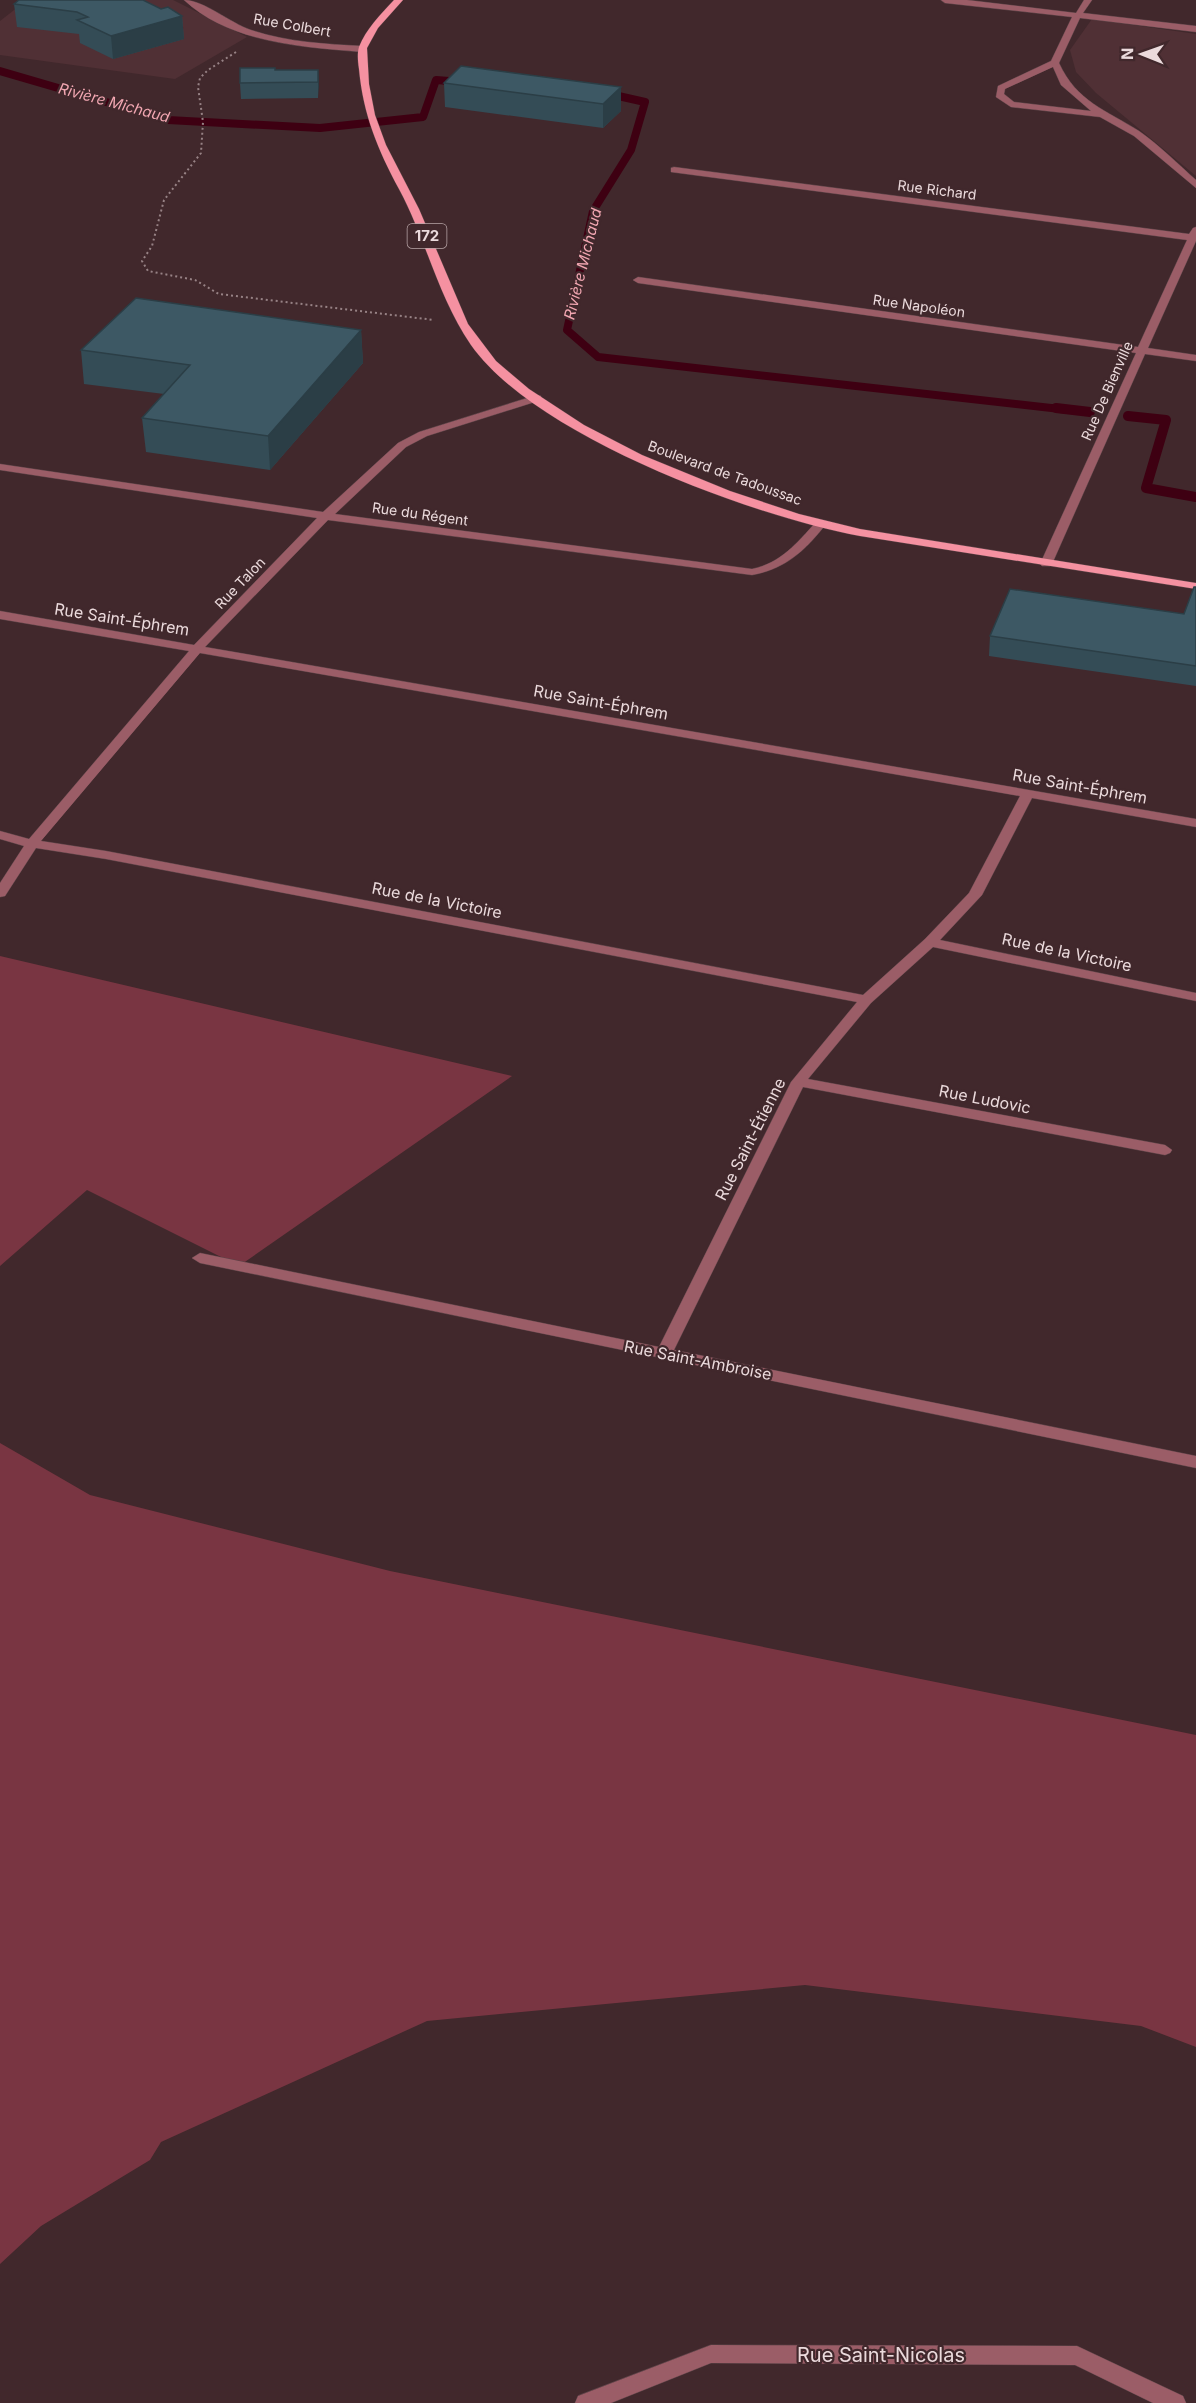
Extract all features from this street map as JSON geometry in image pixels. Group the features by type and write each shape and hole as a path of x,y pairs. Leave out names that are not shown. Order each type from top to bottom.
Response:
{"main road":[{"path":"362,49 376,24 399,0"},
{"name":"Boulevard de Tadoussac","path":"362,49 363,86 374,129 384,155 416,209 464,324 492,363 564,418 611,445 666,470 820,524 1046,564 1196,586"}],"street":[{"name":"Rue Colbert","path":"188,0 221,20 262,36 308,44 362,49"},
{"path":"945,0 1196,29"},
{"path":"1088,0 1071,26 1055,63 1000,88 999,94 1011,104 1102,115"},
{"path":"1055,63 1064,83 1102,115 1137,134 1196,185"},
{"name":"Rue Richard","path":"674,170 1194,235"},
{"name":"Rue De Bienville","path":"1046,564 1194,235"},
{"name":"Rue Napoléon","path":"638,280 1196,358"},
{"name":"Rue Talon","path":"0,893 32,844 198,648 325,516 402,445 423,434 537,398"},
{"name":"Rue du Régent","path":"0,467 325,516 752,572 769,569 790,558 820,524"},
{"name":"Rue Saint-Éphrem","path":"0,615 1196,823"},
{"name":"Rue Saint-Étienne","path":"664,1353 798,1082 866,1000 930,942 975,895 1028,793"},
{"name":"Rue de la Victoire","path":"0,836 32,844 106,855 866,1000"},
{"name":"Rue de la Victoire","path":"930,942 1196,997"},
{"name":"Rue Ludovic","path":"798,1082 1165,1150"},
{"name":"Rue Saint-Ambroise","path":"200,1258 1196,1462"},
{"name":"Rue Saint-Nicolas","path":"585,2403 711,2355 1077,2356 1175,2403"}],"path":[{"path":"262,36 208,70 200,78 198,87 203,122 201,153 164,200 152,246 142,261 148,272 195,279 209,284 219,294 464,324"}],"shaded area":[{"path":"27,0 173,0 247,37 175,79 0,55 0,21"},
{"path":"1092,19 1196,34 1196,176 1096,93 1076,72 1070,50"},
{"path":"0,956 512,1076 239,1266 87,1190 0,1266"},
{"path":"0,1443 90,1495 390,1571 1196,1735 1196,2047 1141,2026 805,1985 427,2021 161,2142 150,2160 41,2226 0,2264"}],"building":[{"path":"19,0 143,0 161,9 168,7 182,16 111,36 77,20 88,17 77,12 14,4"},
{"path":"461,66 621,87 603,104 444,83"},
{"path":"240,68 318,70 318,82 240,83"},
{"path":"136,298 361,330 268,436 142,418 190,365 81,350"},
{"path":"1194,587 1196,587 1196,666 990,636 1010,589 1184,614"}],"waterway":[{"name":"Rivière Michaud","path":"0,71 168,120 320,128 423,117 436,80 462,82"},
{"name":"Rivière Michaud","path":"605,93 645,102 631,150 593,211 567,330 598,357 1069,410"},
{"name":"Rivière Michaud","path":"1056,408 1090,412"},
{"name":"Rivière Michaud","path":"1128,416 1166,420 1146,488 1196,497"}]}
